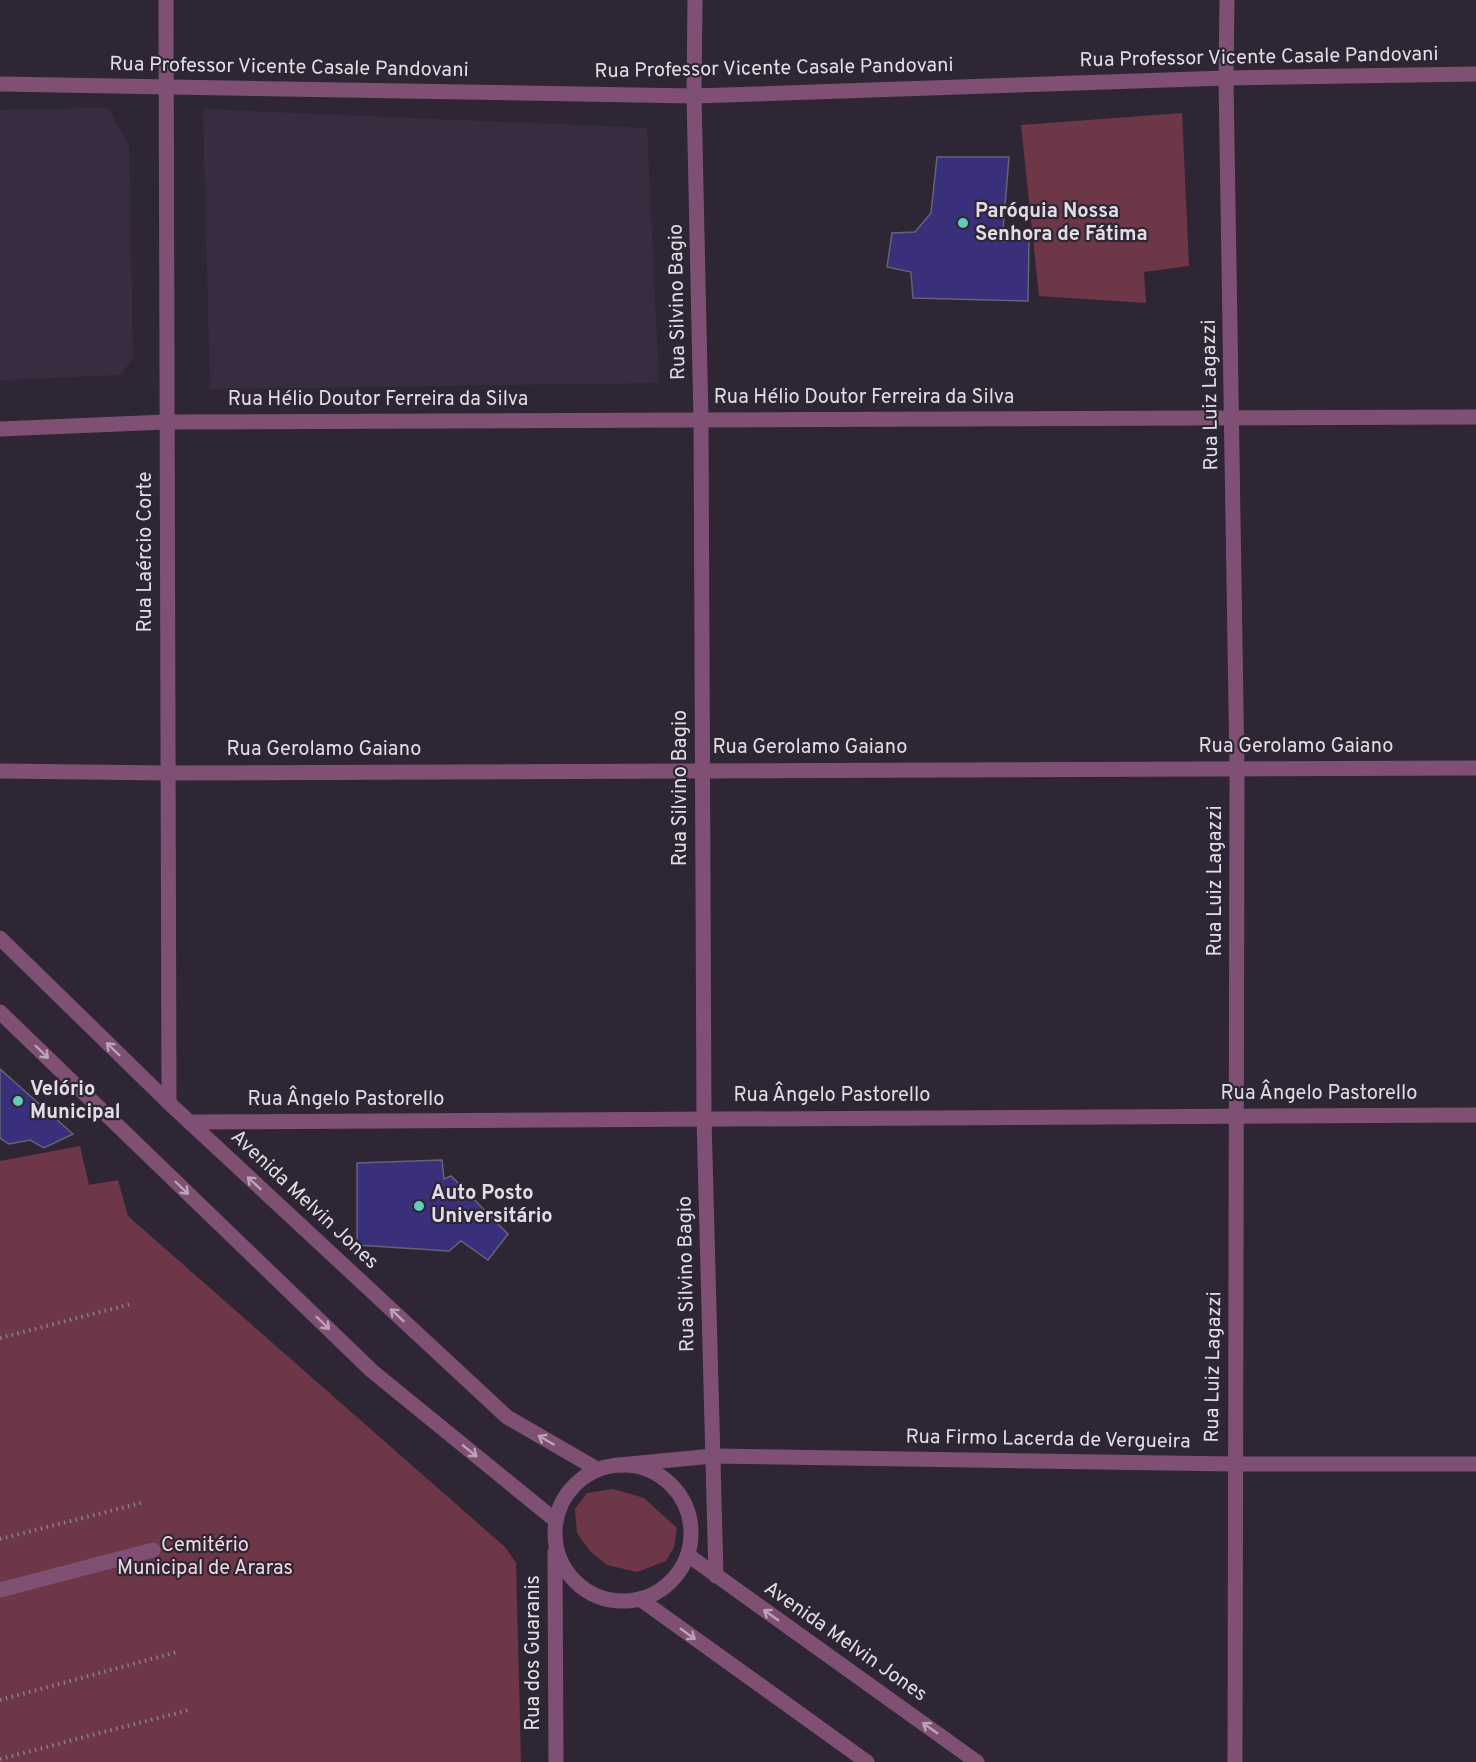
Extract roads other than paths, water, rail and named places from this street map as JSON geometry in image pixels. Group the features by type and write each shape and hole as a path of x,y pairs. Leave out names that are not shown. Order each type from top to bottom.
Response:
{"street":[{"name":"Rua Laércio Corte","path":"166,0 169,1103"},
{"name":"Rua Silvino Bagio","path":"695,0 694,96 701,420 704,1118 716,1576"},
{"name":"Rua Luiz Lagazzi","path":"1227,0 1226,78 1237,769 1235,1762"},
{"name":"Rua Professor Vicente Casale Pandovani","path":"0,84 694,96 1226,78 1476,74"},
{"name":"Rua Hélio Doutor Ferreira da Silva","path":"0,429 166,422 1476,417"},
{"name":"Rua Gerolamo Gaiano","path":"0,771 1476,768"},
{"name":"Avenida Melvin Jones","path":"0,938 189,1122 507,1417 597,1469"},
{"path":"0,1011 372,1371 555,1520"},
{"name":"Rua Ângelo Pastorello","path":"189,1122 1476,1115"},
{"name":"Rua Firmo Lacerda de Vergueira","path":"619,1465 713,1456 1234,1464 1476,1464"},
{"path":"619,1465 641,1467 661,1476 677,1492 688,1511 692,1533 688,1555 677,1575 669,1583 661,1590 640,1599 617,1601 595,1596 576,1583 562,1565 555,1543 555,1520 563,1499 577,1481 597,1469 619,1465"},
{"name":"Rua dos Guaranis","path":"555,1543 556,1762"},
{"path":"0,1590 153,1550"},
{"name":"Avenida Melvin Jones","path":"688,1555 978,1762"},
{"path":"640,1599 867,1762"}],"place":[{"name":"Paróquia Nossa Senhora de Fátima","path":"963,223"},
{"name":"Velório Municipal","path":"18,1101"},
{"name":"Auto Posto Universitário","path":"419,1206"}],"park label":[{"name":"Cemitério Municipal de Araras","path":"205,1558"}]}
